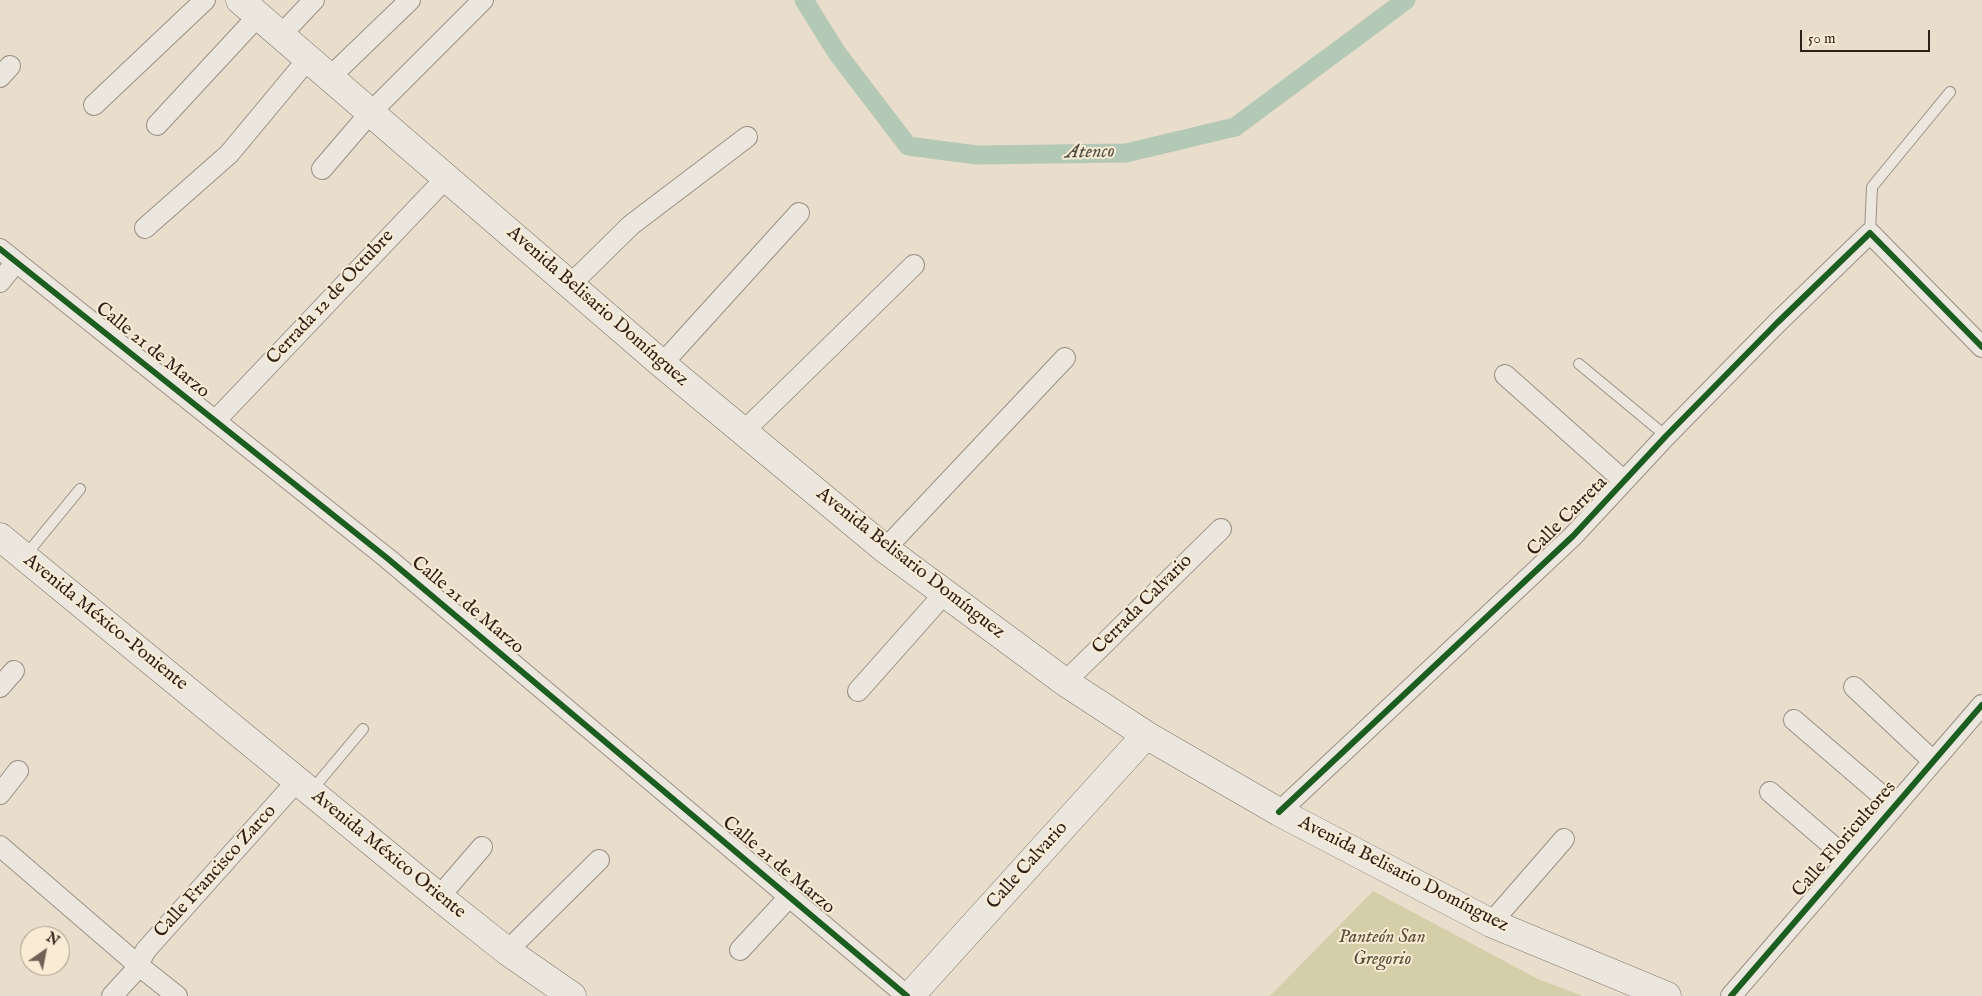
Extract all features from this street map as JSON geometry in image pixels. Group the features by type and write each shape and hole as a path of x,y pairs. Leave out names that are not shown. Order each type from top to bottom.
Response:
{"main road":[{"name":"Avenida Belisario Domínguez","path":"249,8 662,364 885,549 1065,682 1146,735 1279,812 1491,923 1667,996"},
{"name":"Avenida México-Poniente","path":"0,537 209,708"},
{"name":"Avenida México Oriente","path":"209,708 507,951 572,996"},
{"name":"Calle Calvario","path":"910,996 1146,735"}],"street":[{"path":"94,105 205,0"},
{"path":"281,35 314,0"},
{"path":"329,78 410,0"},
{"path":"322,169 370,113 483,0"},
{"path":"157,125 249,8"},
{"path":"145,228 229,154 308,59"},
{"path":"571,284 631,225 747,136"},
{"name":"Cerrada 12 de Octubre","path":"215,421 447,177"},
{"path":"662,364 799,213"},
{"path":"1870,233 1982,347"},
{"name":"Calle Carreta","path":"1279,812 1573,536 1666,436 1777,323 1870,233"},
{"name":"Calle 21 de Marzo","path":"0,249 387,558 790,896 906,996"},
{"path":"0,282 16,262"},
{"path":"744,431 914,265"},
{"path":"885,549 1065,358"},
{"path":"1505,374 1624,481"},
{"name":"Cerrada Calvario","path":"1065,682 1221,529"},
{"path":"858,690 944,594"},
{"path":"0,687 14,671"},
{"path":"1854,687 1933,761"},
{"name":"Calle Floricultores","path":"1731,996 1982,705"},
{"path":"1794,720 1894,806"},
{"path":"0,794 18,771"},
{"name":"Calle Francisco Zarco","path":"112,996 138,965 146,950 303,786"},
{"path":"1770,792 1848,860"},
{"path":"1491,923 1564,839"},
{"path":"0,846 138,965 177,996"},
{"path":"439,897 482,847"},
{"path":"507,951 599,860"},
{"path":"740,950 790,896"}],"lane":[{"path":"1870,233 1872,188 1950,92"},
{"path":"1579,364 1666,436"},
{"path":"24,557 80,489"},
{"path":"303,786 363,729"}],"green space":[{"name":"Panteón San Gregorio","path":"1373,891 1538,979 1583,996 1270,996"}],"waterway":[{"name":"Atenco","path":"804,0 837,53 908,146 977,155 1126,153 1235,127 1406,0"}],"cycle path":[{"path":"1279,812 1573,536 1666,436 1777,323 1870,233 1982,347"},
{"path":"0,249 387,558 907,996"},
{"path":"1731,996 1982,705"}]}
